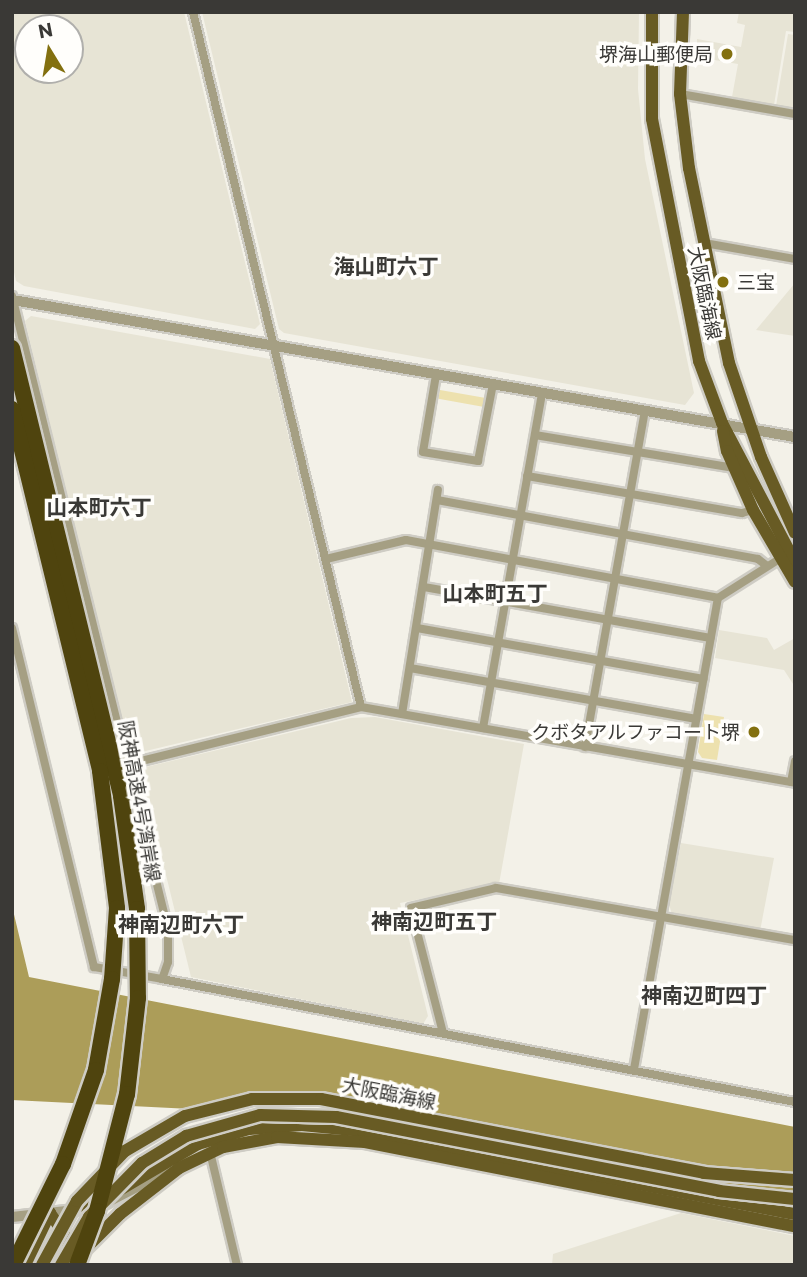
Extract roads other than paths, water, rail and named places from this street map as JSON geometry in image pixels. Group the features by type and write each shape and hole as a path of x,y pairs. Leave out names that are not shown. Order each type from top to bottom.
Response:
{"highway":[{"name":"阪神高速4号湾岸線","path":"12,348 118,782 137,909 138,998 127,1094 103,1190 73,1265"},
{"name":"阪神高速4号湾岸線","path":"12,409 100,771 117,908 112,979 96,1070 72,1143 13,1265"}],"main road":[{"name":"大阪臨海線","path":"652,12 652,120 659,172 699,361 722,424 795,562"},
{"name":"大阪臨海線","path":"683,12 680,94 704,243 729,363 751,429 795,533"},
{"path":"722,424 734,468 753,510 795,583"},
{"path":"769,475 795,519"},
{"name":"大阪臨海線","path":"42,1265 77,1201 125,1151 185,1116 252,1099 321,1099 704,1173 795,1180"},
{"name":"大阪臨海線","path":"61,1265 89,1217 142,1163 186,1136 260,1115 336,1117 719,1191 795,1199"},
{"path":"87,1209 198,1144 249,1129 302,1125 363,1131 795,1213"},
{"path":"73,1265 102,1231 165,1178 210,1152 261,1138 339,1139 795,1226"},
{"path":"50,1213 68,1240 73,1265"},
{"path":"25,1265 50,1213"}],"street":[{"path":"193,12 361,706"},
{"path":"680,94 795,114"},
{"path":"704,243 795,259"},
{"path":"162,979 168,962 168,929 13,299 795,437"},
{"path":"436,375 423,452 478,461 493,384"},
{"path":"483,727 542,394"},
{"path":"585,747 645,410"},
{"path":"535,435 734,468"},
{"path":"527,475 742,513 753,510"},
{"path":"402,714 438,490"},
{"path":"437,500 758,559 767,566"},
{"path":"326,559 406,540 718,598 781,558"},
{"path":"424,587 711,638"},
{"path":"635,1069 718,598"},
{"path":"12,628 94,967 443,1032 795,1102"},
{"path":"417,628 704,678"},
{"path":"410,668 697,719"},
{"path":"129,764 361,706 793,783 795,761"},
{"path":"443,1032 411,908 496,888 795,940"},
{"path":"12,1217 87,1209 115,1202 210,1152 237,1265"},
{"path":"31,1265 50,1213"},
{"path":"83,1265 102,1231"}],"place":[{"name":"堺海山郵便局","path":"727,54"},
{"name":"三宝","path":"723,282"},
{"name":"クボタアルファコート堺","path":"754,732"}],"district":[{"name":"海山町六丁","path":"386,266"},
{"name":"山本町六丁","path":"99,507"},
{"name":"山本町五丁","path":"495,593"},
{"name":"神南辺町五丁","path":"434,921"},
{"name":"神南辺町六丁","path":"181,924"},
{"name":"神南辺町四丁","path":"704,995"}]}
